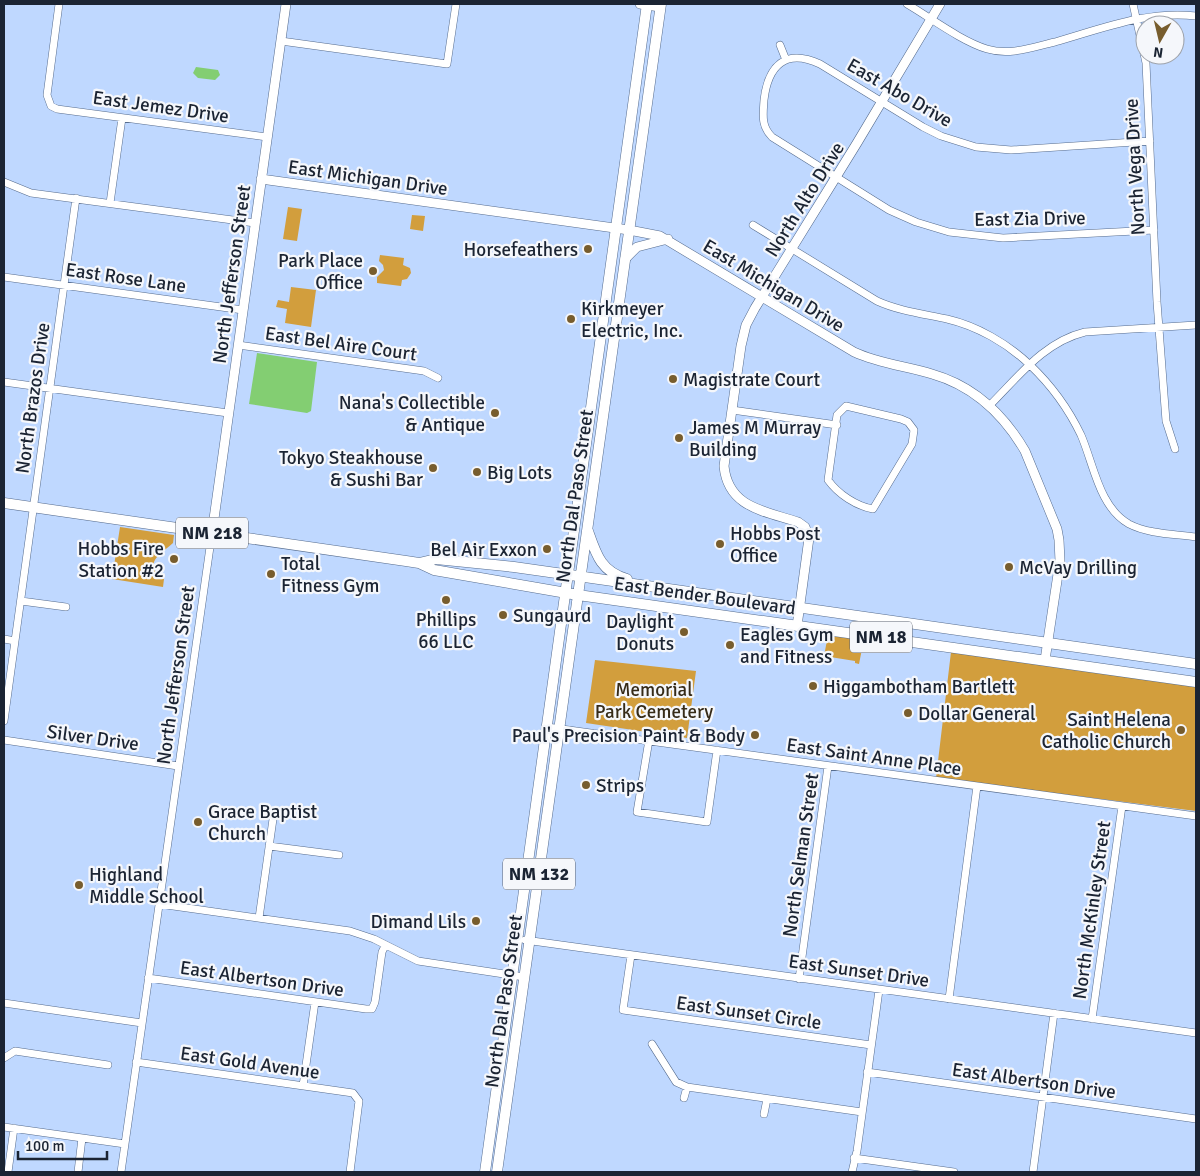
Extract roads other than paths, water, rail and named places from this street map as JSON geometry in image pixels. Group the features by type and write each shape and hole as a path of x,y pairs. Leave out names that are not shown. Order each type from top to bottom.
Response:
{"main road":[{"name":"North Dal Paso Street","path":"484,1172 616,228 645,4"},
{"name":"North Dal Paso Street","path":"497,1172 661,5"},
{"name":"East Bender Boulevard","path":"4,503 419,563 434,570 578,595 1196,682"},
{"path":"587,528 594,551 602,564 610,572 636,584"},
{"name":"East Bender Boulevard","path":"419,563 436,559 568,575 1196,664"},
{"path":"678,609 684,591"}],"street":[{"name":"East Jemez Drive","path":"59,4 47,95 51,106 267,138"},
{"name":"North Jefferson Street","path":"121,1172 286,4"},
{"path":"281,41 447,64 456,4"},
{"path":"645,4 661,5"},
{"path":"907,4 981,47 1003,52 1027,49 1135,20"},
{"name":"North Alto Drive","path":"797,626 809,538 807,532 798,522 749,506 737,499 729,488 724,466 743,334 761,297 836,178 940,4"},
{"path":"1157,15 1167,13 1196,16"},
{"path":"780,45 786,60"},
{"name":"East Abo Drive","path":"786,60 802,57 811,60 941,136 976,147 1011,150 1150,141"},
{"name":"East Zia Drive","path":"786,60 771,73 766,89 763,120 767,132 836,178 904,217 930,227 966,235 1016,238 1154,230"},
{"name":"North Vega Drive","path":"1146,65 1159,329 1166,421 1175,449"},
{"path":"110,203 122,118"},
{"name":"East Michigan Drive","path":"261,179 616,228 668,239 854,352 879,362 934,374 961,385 990,405 1011,428 1025,451 1057,529 1060,561 1045,660"},
{"path":"4,182 32,192 255,223"},
{"name":"North Brazos Drive","path":"4,721 76,198"},
{"path":"753,225 877,301 894,308 950,320 978,330 1000,342 1030,365 1070,416 1081,436 1101,488 1113,511 1129,524 1145,530 1196,537"},
{"path":"625,259 637,247 668,239"},
{"name":"East Rose Lane","path":"4,276 243,310"},
{"path":"990,405 1053,344 1074,335 1085,332 1159,329 1196,325"},
{"name":"East Bel Aire Court","path":"238,345 424,371 438,378"},
{"path":"4,382 228,414"},
{"path":"846,406 901,419 908,422 914,430 912,444 873,509 863,507 834,489 828,480 836,425 837,415 846,406"},
{"path":"732,410 836,425"},
{"path":"21,601 66,607"},
{"path":"4,639 15,641"},
{"name":"East Saint Anne Place","path":"547,727 1196,816"},
{"name":"Silver Drive","path":"4,740 178,766"},
{"path":"649,740 637,812 707,822 717,750"},
{"name":"North Selman Street","path":"799,979 828,766"},
{"path":"949,999 977,786"},
{"name":"North McKinley Street","path":"1092,1019 1122,806"},
{"path":"259,918 274,812"},
{"path":"270,846 339,855"},
{"path":"158,904 350,931 374,939 418,961 524,977"},
{"name":"East Sunset Drive","path":"517,939 1196,1033"},
{"name":"East Albertson Drive","path":"148,978 372,1009 375,1002 382,952 385,946"},
{"name":"East Sunset Circle","path":"631,955 623,1010 871,1045"},
{"path":"852,1172 879,990"},
{"path":"303,1086 315,1002"},
{"path":"4,1003 142,1023"},
{"name":"North McKinley Street","path":"1033,1172 1054,1014"},
{"path":"652,1044 676,1082 687,1087 862,1112"},
{"path":"4,1055 20,1052 108,1065"},
{"name":"East Gold Avenue","path":"136,1062 353,1093 359,1101 350,1172"},
{"name":"East Albertson Drive","path":"867,1072 1196,1119"},
{"path":"684,1098 687,1087"},
{"path":"764,1114 767,1099"},
{"path":"4,1127 125,1144"},
{"path":"8,1172 14,1128"},
{"path":"78,1172 82,1138"},
{"path":"854,1158 954,1172"}],"place":[{"name":"Horsefeathers","path":"588,249"},
{"name":"Park Place Office","path":"373,271"},
{"name":"Kirkmeyer Electric, Inc.","path":"571,319"},
{"name":"Magistrate Court","path":"673,379"},
{"name":"Nana's Collectible & Antique","path":"495,413"},
{"name":"James M Murray Building","path":"679,438"},
{"name":"Tokyo Steakhouse & Sushi Bar","path":"433,468"},
{"name":"Big Lots","path":"477,472"},
{"name":"Hobbs Post Office","path":"720,544"},
{"name":"Bel Air Exxon","path":"547,549"},
{"name":"Hobbs Fire Station #2","path":"174,559"},
{"name":"McVay Drilling","path":"1009,567"},
{"name":"Total Fitness Gym","path":"271,574"},
{"name":"Phillips 66 LLC","path":"446,600"},
{"name":"Sungaurd","path":"503,615"},
{"name":"Daylight Donuts","path":"684,632"},
{"name":"Eagles Gym and Fitness","path":"730,645"},
{"name":"Higgambotham Bartlett","path":"813,686"},
{"name":"Dollar General","path":"908,713"},
{"name":"Saint Helena Catholic Church","path":"1181,730"},
{"name":"Paul's Precision Paint & Body","path":"755,735"},
{"name":"Strips","path":"586,785"},
{"name":"Grace Baptist Church","path":"198,822"},
{"name":"Highland Middle School","path":"79,885"},
{"name":"Dimand Lils","path":"476,921"}],"park label":[{"name":"Memorial Park Cemetery","path":"654,700"}]}
